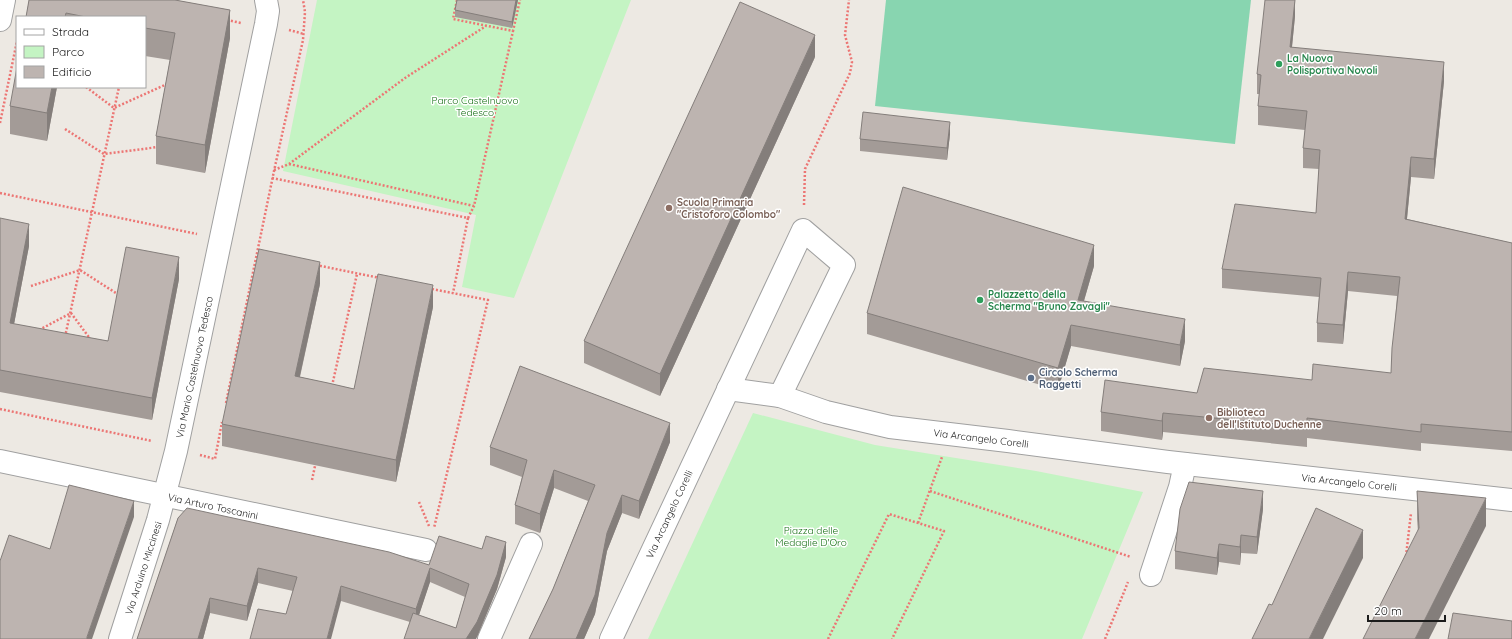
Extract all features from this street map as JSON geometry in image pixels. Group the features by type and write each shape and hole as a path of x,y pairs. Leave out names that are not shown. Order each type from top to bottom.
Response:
{"street":[{"path":"0,20 4,0"},
{"name":"Via Mario Castelnuovo Tedesco","path":"165,496 176,451 266,24 268,6 266,0"},
{"path":"780,396 844,265 803,230"},
{"name":"Via Arcangelo Corelli","path":"611,639 803,230"},
{"name":"Via Arcangelo Corelli","path":"728,389 780,396 826,412 890,427 1185,464 1512,500"},
{"name":"Via Arturo Toscanini","path":"0,461 426,550"},
{"path":"1144,567 1180,487 1185,464"},
{"name":"Via Arduino Miccinesi","path":"120,639 165,496"},
{"path":"489,639 531,544"}],"path":[{"path":"226,406 272,178 303,40 303,0"},
{"path":"457,0 453,19 513,31"},
{"path":"453,293 468,218 474,206 520,0"},
{"path":"803,230 805,169 850,73 852,62 845,35 849,0"},
{"path":"221,19 244,24"},
{"path":"274,171 289,164 405,78 486,26"},
{"path":"0,123 16,46"},
{"path":"114,108 171,82"},
{"path":"87,88 114,108"},
{"path":"65,341 119,88"},
{"path":"65,129 104,154 159,147"},
{"path":"289,164 474,206"},
{"path":"272,178 468,218"},
{"path":"0,193 199,234 197,242"},
{"path":"257,253 264,255"},
{"path":"311,264 386,280"},
{"path":"31,286 80,270"},
{"path":"80,270 121,297"},
{"path":"331,390 357,274"},
{"path":"419,502 432,534 488,300 431,288"},
{"path":"32,334 71,313"},
{"path":"71,313 94,344"},
{"path":"0,409 152,441 154,433"},
{"path":"198,455 215,459 223,421"},
{"path":"918,523 943,454"},
{"path":"312,480 315,466"},
{"path":"1406,559 1413,489"},
{"path":"930,491 1144,567"},
{"path":"828,639 889,514 944,531 892,639"}],"green space":[{"name":"Parco Castelnuovo Tedesco","path":"317,0 631,0 514,298 462,287 476,215 283,171"},
{"path":"886,0 1251,0 1235,144 875,106"},
{"name":"Piazza delle Medaglie D'Oro","path":"753,413 875,445 1036,471 1143,492 1082,639 648,639"}],"building":[{"path":"29,0 175,0 230,10 205,145 156,136 175,33 146,28 146,16 81,16 66,13 65,16 26,16"},
{"path":"457,0 516,0 512,22 455,10"},
{"path":"1265,0 1295,0 1290,47 1444,62 1434,159 1411,157 1405,219 1512,243 1512,432 1421,424 1421,432 1307,418 1307,427 1163,413 1162,421 1101,412 1105,380 1197,393 1204,368 1312,380 1313,364 1391,373 1392,348 1400,277 1348,272 1343,325 1317,323 1321,278 1222,269 1235,204 1316,213 1320,150 1303,148 1307,111 1258,106 1261,75 1257,74"},
{"path":"740,2 815,35 660,374 584,341"},
{"path":"16,73 16,88 52,88 47,113 10,106"},
{"path":"863,112 950,122 947,148 860,139"},
{"name":"Palazzetto della Scherma \"Bruno Zavagli\"","path":"903,187 1094,245 1078,300 1185,319 1180,345 1071,325 1058,368 867,313"},
{"path":"0,218 29,224 10,323 108,341 126,247 179,257 152,398 0,370"},
{"path":"259,249 320,262 295,376 354,389 378,274 433,285 396,460 222,424"},
{"path":"520,366 670,423 639,501 622,495 607,533 595,595 576,639 529,639 553,589 595,485 554,470 540,514 515,505 527,460 490,447"},
{"path":"1189,482 1263,491 1257,537 1241,535 1240,547 1219,544 1217,558 1175,551 1180,509"},
{"path":"69,485 134,501 87,639 0,639 0,561 9,535 50,549"},
{"path":"1417,491 1486,498 1415,639 1363,639 1419,528"},
{"path":"187,508 389,552 429,565 439,536 482,549 486,536 506,542 497,575 477,622 466,639 404,639 413,613 456,628 469,584 430,568 416,609 341,586 327,639 250,639 258,609 286,614 297,577 258,568 247,606 210,598 198,639 137,639 178,518"},
{"path":"1316,508 1363,530 1309,639 1252,639 1269,604 1272,605"},
{"path":"1453,613 1512,621 1512,639 1448,639"}],"place":[{"name":"La Nuova Polisportiva Novoli","path":"1279,64"},
{"name":"Scuola Primaria \"Cristoforo Colombo\"","path":"669,208"},
{"name":"Palazzetto della Scherma \"Bruno Zavagli\"","path":"980,300"},
{"name":"Circolo Scherma Raggetti","path":"1031,378"},
{"name":"Biblioteca dell'Istituto Duchenne","path":"1209,418"}]}
